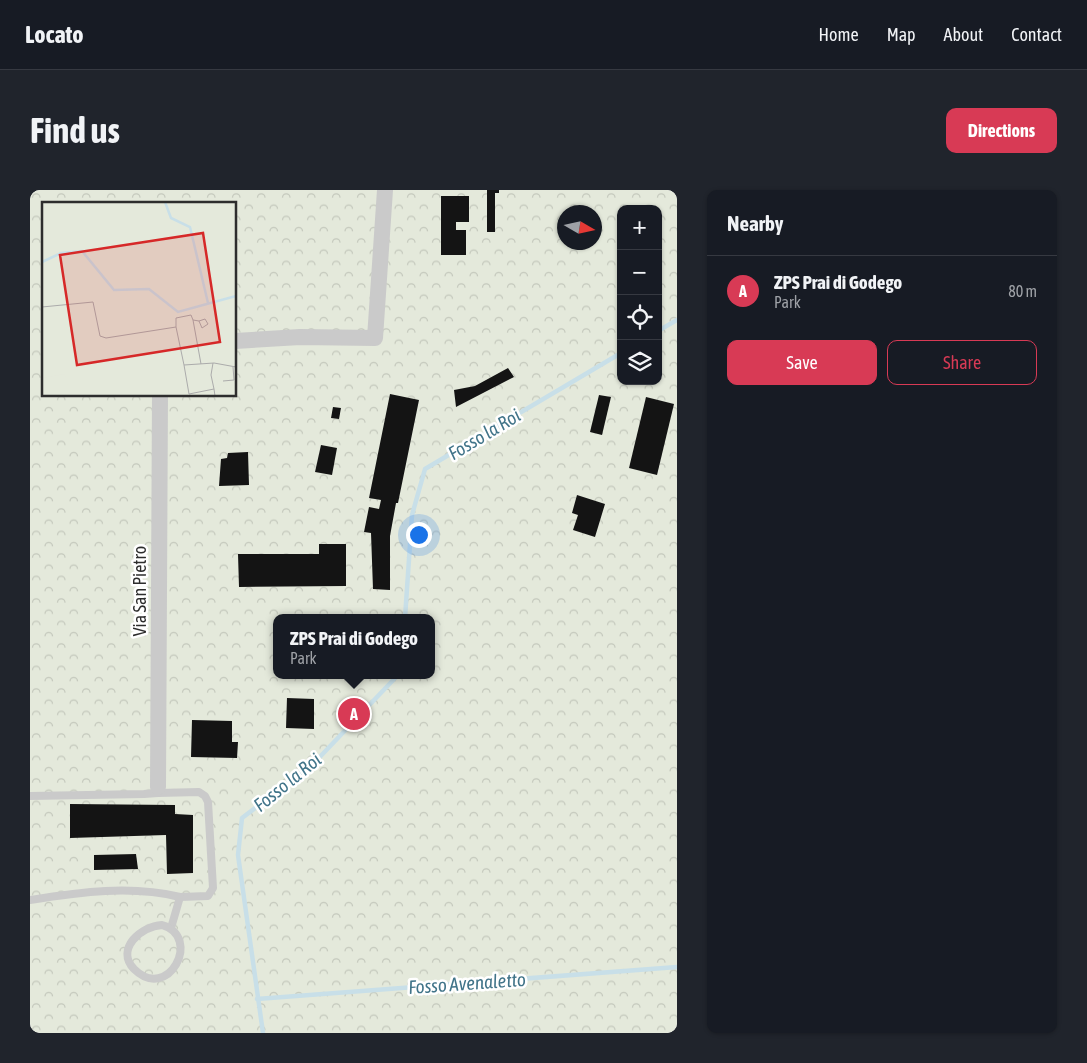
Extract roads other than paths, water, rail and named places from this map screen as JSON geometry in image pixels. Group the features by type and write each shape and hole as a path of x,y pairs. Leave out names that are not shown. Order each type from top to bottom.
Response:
{"street":[{"path":"236,341 300,337 375,338 385,190"},
{"name":"Via San Pietro","path":"158,790 160,396"}],"lane":[{"path":"30,796 158,790 199,792 205,796 208,802 212,888 208,896 180,897 154,890 102,891 30,900"},
{"path":"171,928 152,926 137,934 130,944 129,959 134,969 148,977 161,977 172,973 178,964 180,953 179,940 171,928 180,897"}],"waterway":[{"name":"Fosso la Roi","path":"662,329 677,320"},
{"name":"Fosso la Roi","path":"405,614 412,515 425,469 617,355"},
{"name":"Fosso la Roi","path":"263,1033 238,855 242,818 314,763 394,679"},
{"name":"Fosso Avenaletto","path":"257,999 677,967"}],"place":[{"name":"ZPS Prai di Godego","path":"354,714"}]}
